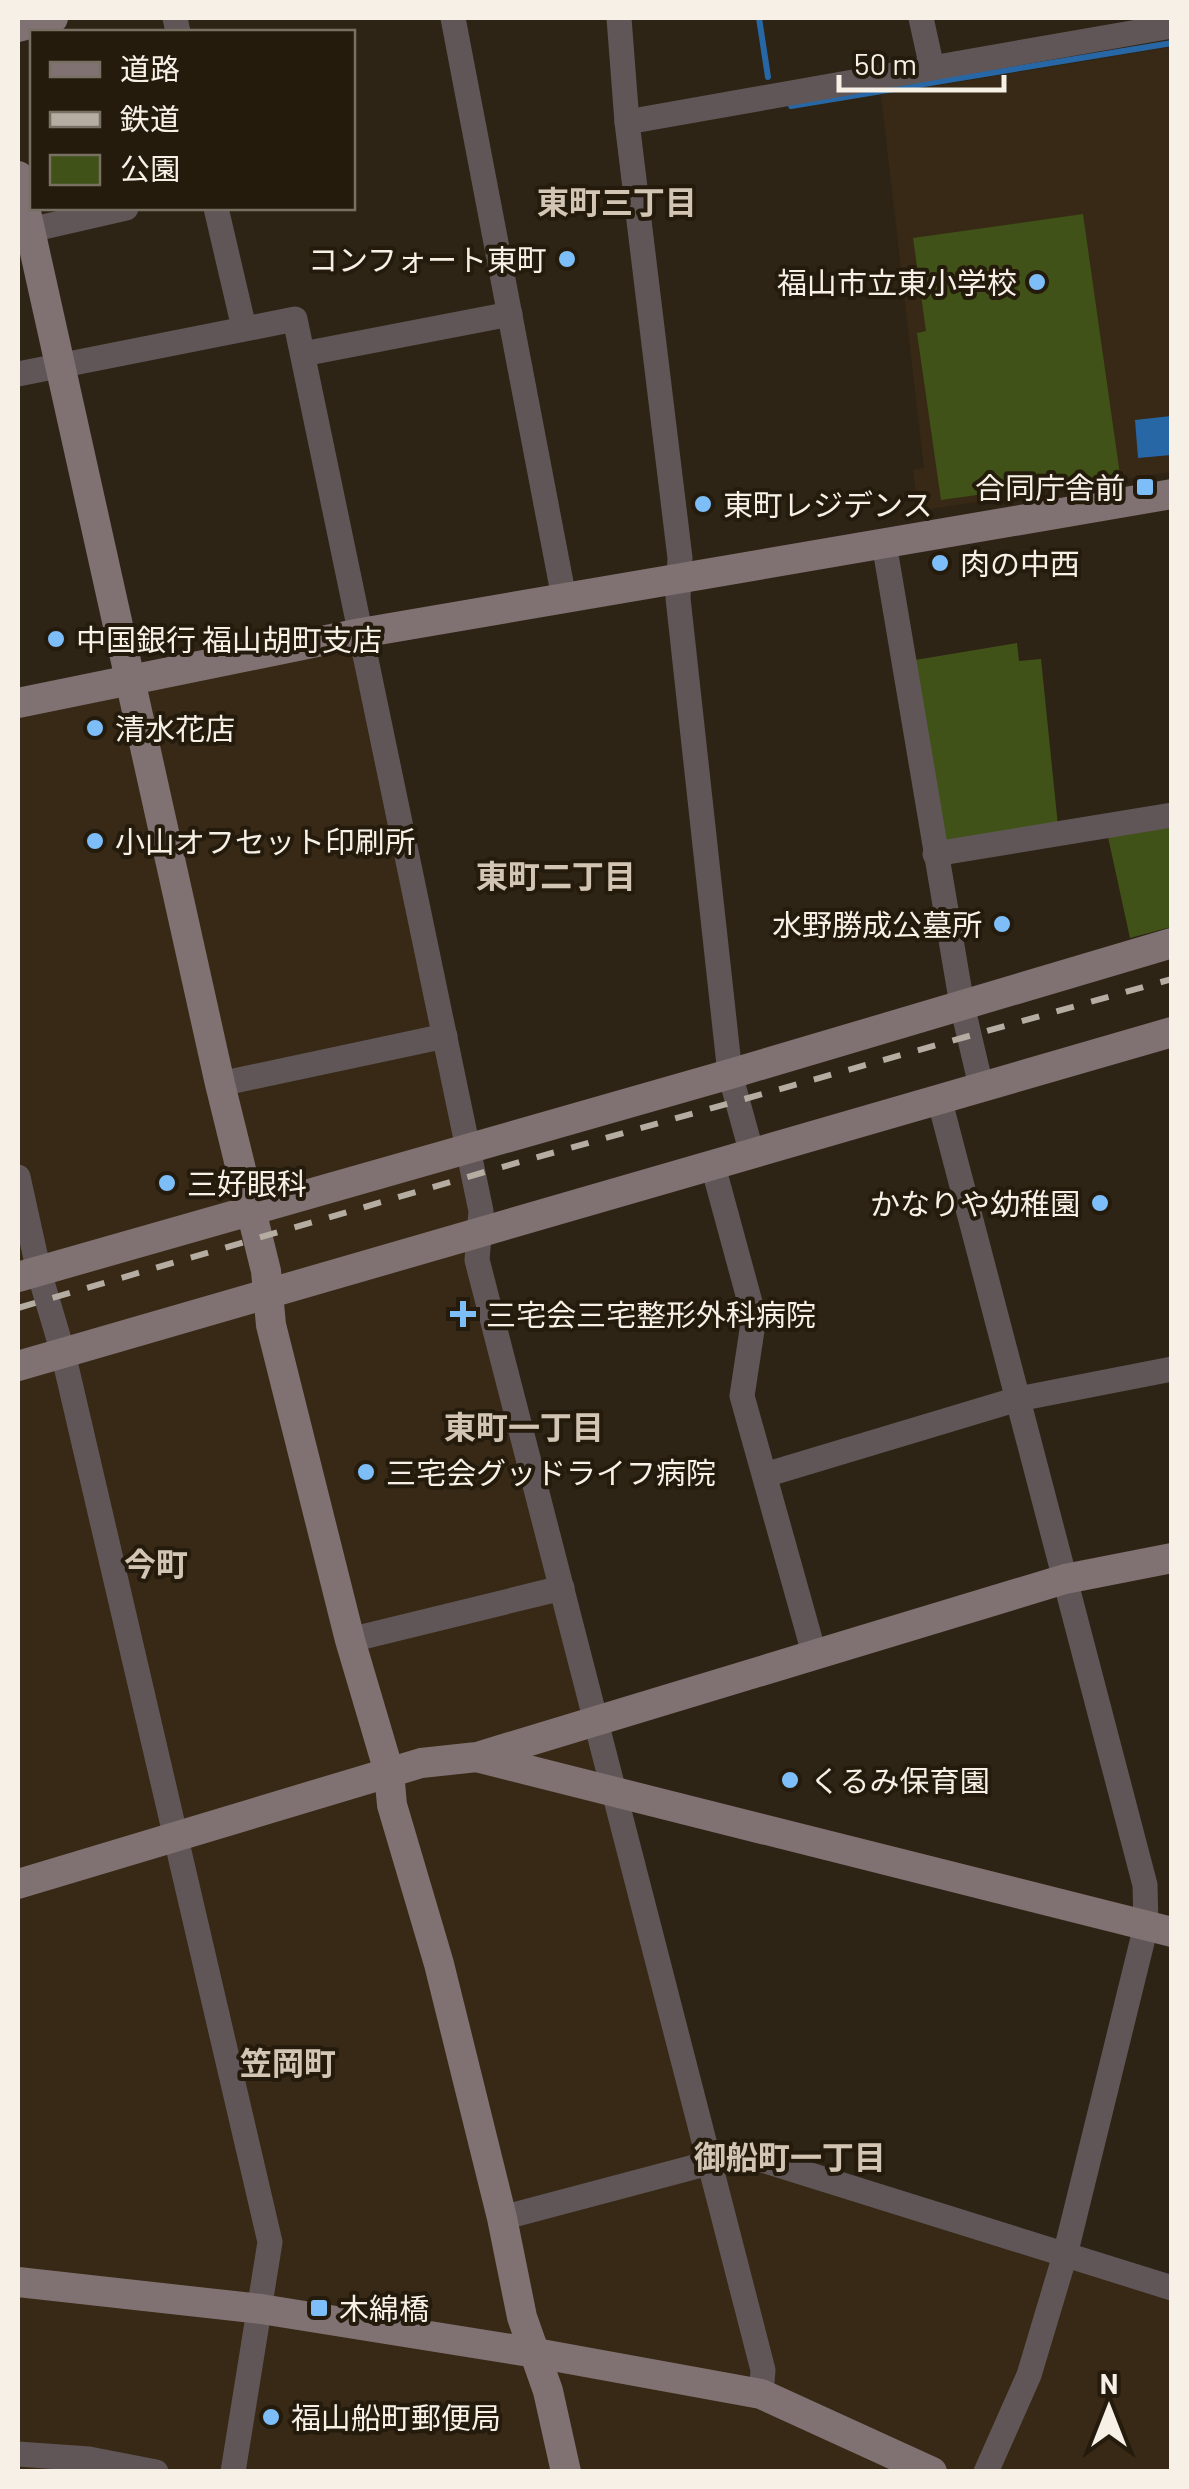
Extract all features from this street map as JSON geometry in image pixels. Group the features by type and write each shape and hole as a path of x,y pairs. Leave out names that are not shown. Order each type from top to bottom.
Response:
{"street":[{"path":"18,27 53,18"},
{"path":"454,18 564,598"},
{"path":"620,18 628,122 680,558 678,598 730,1074 752,1154"},
{"path":"922,18 932,68"},
{"path":"628,122 1172,26"},
{"path":"18,176 220,1084 266,1271 271,1325 350,1640 389,1772 392,1805 439,1964 502,2218 522,2318 536,2353 566,2472"},
{"path":"30,230 117,210"},
{"path":"216,210 244,328"},
{"path":"302,354 510,314"},
{"path":"18,374 295,319 481,1212 477,1260 712,2162 763,2370 761,2394"},
{"path":"18,703 361,633 1172,494"},
{"path":"884,543 962,1005 981,1086"},
{"path":"936,854 1172,815"},
{"path":"28,1274 1172,943"},
{"path":"18,1366 64,1361 268,1294 1172,1032"},
{"path":"220,1084 445,1036"},
{"path":"939,1098 1158,1929 1030,2375 986,2472"},
{"path":"713,1166 754,1317 742,1396 815,1656"},
{"path":"18,1177 28,1274 64,1361 270,2242 232,2472"},
{"path":"765,1475 1018,1399 1172,1369"},
{"path":"18,1884 422,1762 477,1757 1065,1579 1172,1558"},
{"path":"350,1640 562,1588"},
{"path":"477,1757 1158,1929"},
{"path":"502,2218 743,2154 1172,2288"},
{"path":"18,2282 261,2309 761,2394 932,2472"},
{"path":"18,2454 89,2460 156,2472"}],"shaded area":[{"name":"福山市立東小学校","path":"1171,47 1171,472 918,511 913,470 924,468 881,95"},
{"path":"355,632 489,1253 711,2150 1171,2296 1171,2471 18,2471 18,705"}],"green space":[{"path":"1083,214 1120,475 941,500 917,333 926,331 913,238"},
{"path":"1017,643 1019,661 1041,659 1058,826 944,841 915,660"},
{"path":"1171,826 1171,927 1130,938 1108,837"}],"water":[{"path":"1171,416 1171,455 1138,458 1135,420"}],"waterway":[{"path":"759,18 768,77"},
{"path":"791,106 1172,43"}],"railway":[{"path":"18,1308 1172,979"}],"place":[{"name":"コンフォート東町","path":"567,259"},
{"name":"福山市立東小学校","path":"1037,282"},
{"name":"合同庁舎前","path":"1145,487"},
{"name":"東町レジデンス","path":"703,504"},
{"name":"肉の中西","path":"940,563"},
{"name":"中国銀行 福山胡町支店","path":"56,639"},
{"name":"清水花店","path":"95,728"},
{"name":"小山オフセット印刷所","path":"95,841"},
{"name":"水野勝成公墓所","path":"1002,924"},
{"name":"三好眼科","path":"167,1183"},
{"name":"かなりや幼稚園","path":"1100,1203"},
{"name":"三宅会三宅整形外科病院","path":"463,1314"},
{"name":"三宅会グッドライフ病院","path":"366,1472"},
{"name":"くるみ保育園","path":"790,1780"},
{"name":"木綿橋","path":"319,2308"},
{"name":"福山船町郵便局","path":"271,2417"}],"district":[{"name":"東町三丁目","path":"617,201"},
{"name":"東町二丁目","path":"556,875"},
{"name":"東町一丁目","path":"524,1426"},
{"name":"今町","path":"156,1563"},
{"name":"笠岡町","path":"288,2062"},
{"name":"御船町一丁目","path":"790,2156"}]}
